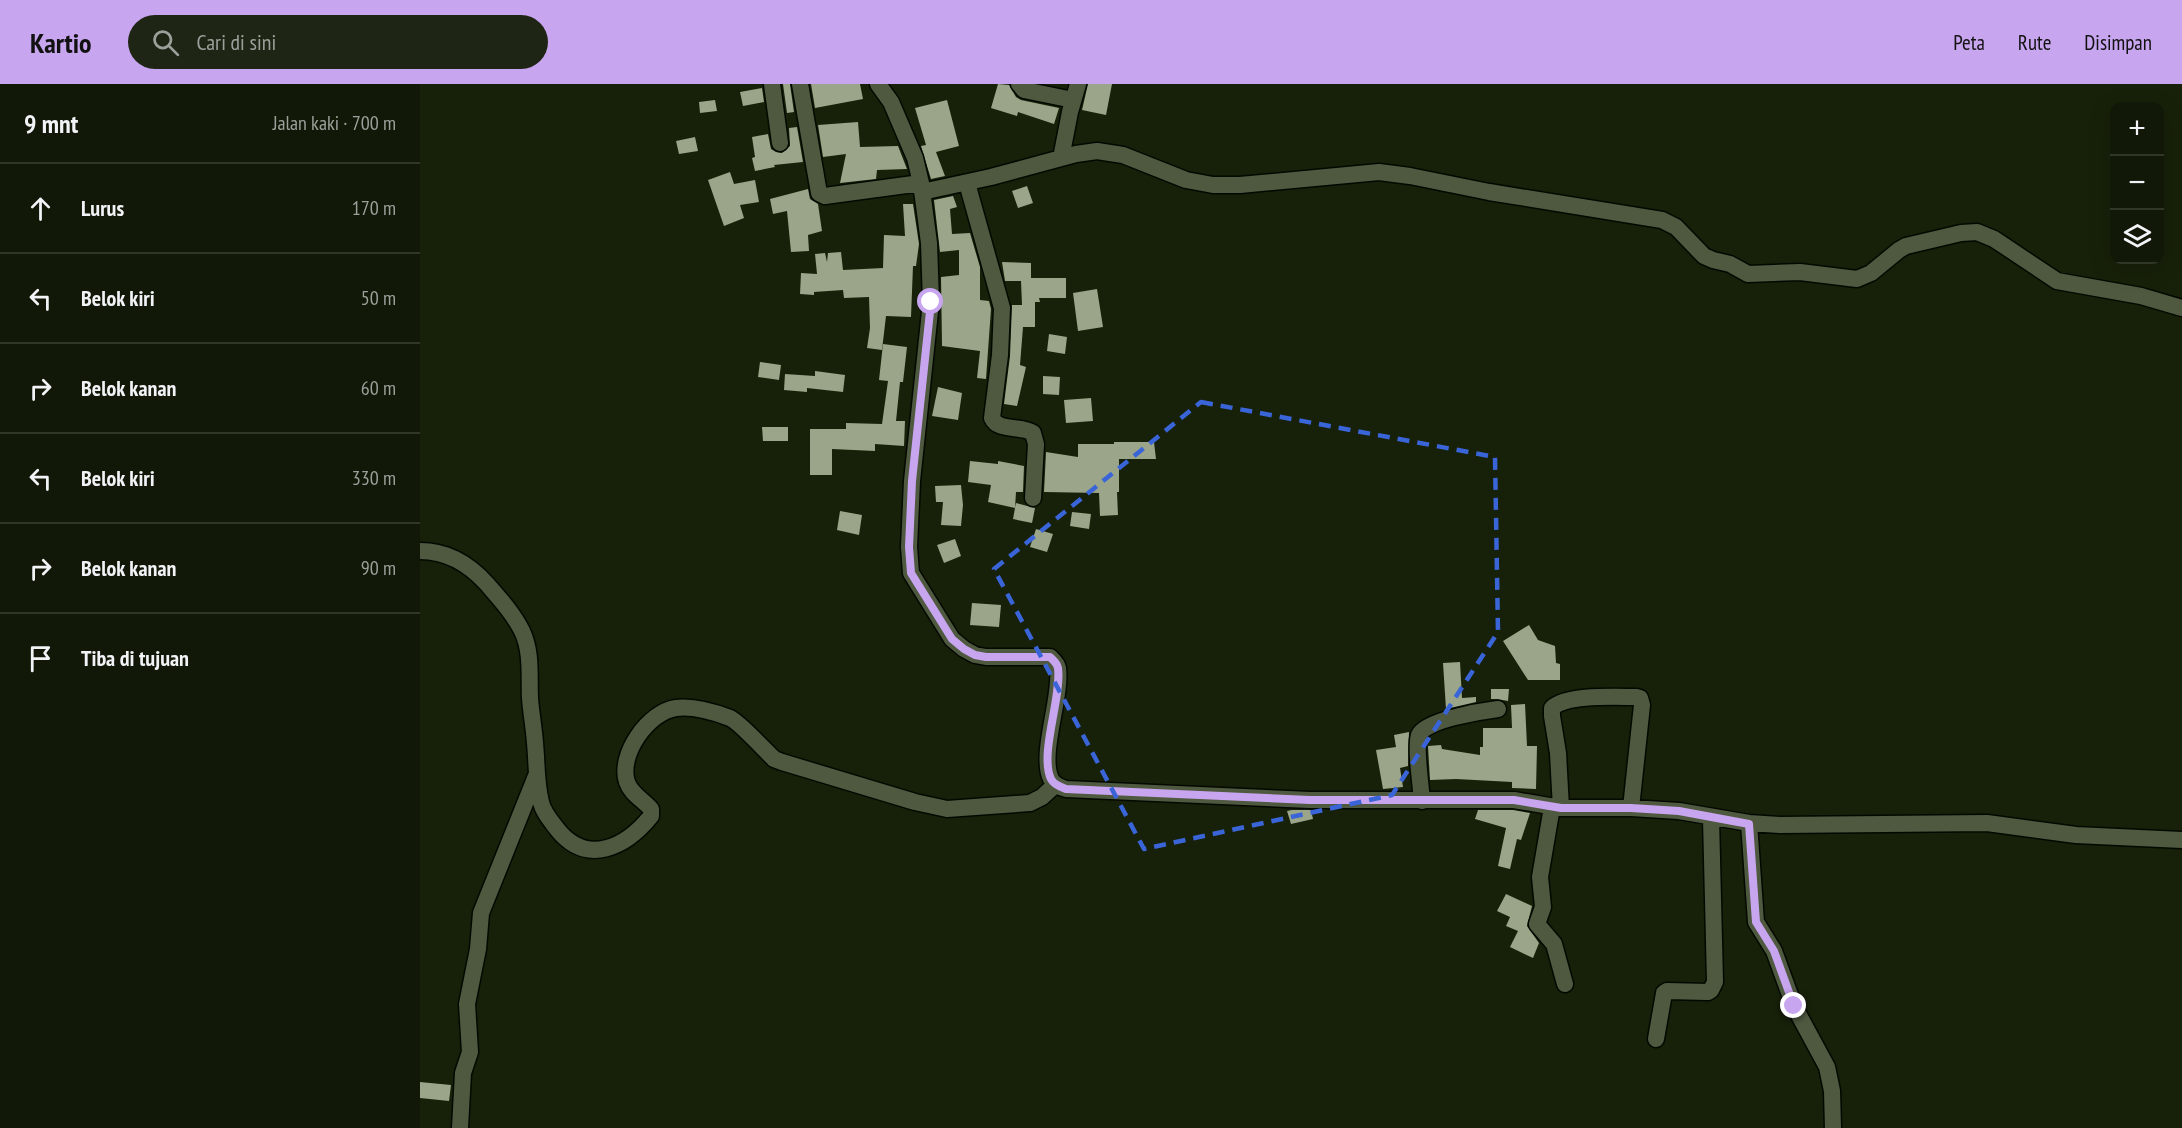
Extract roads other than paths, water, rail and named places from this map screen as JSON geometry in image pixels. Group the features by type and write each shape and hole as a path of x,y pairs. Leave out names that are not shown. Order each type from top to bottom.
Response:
{"street":[{"path":"772,84 780,143"},
{"path":"800,84 819,193 825,196 967,183 1087,152 1111,152 1186,180 1213,185 1240,185 1364,172 1410,176 1473,190 1662,220 1676,227 1704,256 1730,264 1748,274 1800,272 1857,279 1871,273 1906,246 1961,233 1977,232 1994,239 2057,281 2148,297 2182,308"},
{"path":"879,84 891,102 915,158 922,188 929,243 931,302 912,481 909,547 911,573 952,639 964,649 975,655 986,657 1050,657 1058,666 1048,750 1051,778 1055,785 1066,789 1310,800 1514,800 1557,808 1631,808 1679,811 1712,818 1732,819 1749,824 1873,826 1987,823 2076,835 2182,840"},
{"path":"1019,84 1024,90 1073,100"},
{"path":"1062,158 1078,84"},
{"path":"967,183 1002,308 1000,355 992,418 999,426 1024,429 1033,433 1036,444 1033,498"},
{"path":"420,551 452,556 474,569 511,611 523,633 530,657 536,776 541,804 549,818 569,842 582,850 618,845 647,821 651,809 636,797 627,783 624,768 628,754 641,730 660,714 675,708 699,709 732,719 774,759 782,762 915,802 947,809 1030,803 1042,797 1055,785"},
{"path":"1565,984 1554,944 1537,924 1543,907 1540,877 1557,808 1558,753 1552,708 1558,704 1587,699 1640,698 1642,705 1631,808"},
{"path":"1422,801 1418,742 1421,731 1431,725 1498,709"},
{"path":"460,1128 463,1073 470,1052 467,1004 478,949 481,913 536,776"},
{"path":"1656,1039 1664,993 1667,991 1708,992 1712,990 1715,982 1712,818"},
{"path":"1749,824 1756,922 1774,951 1794,1006 1827,1067 1833,1091 1833,1128"}]}
